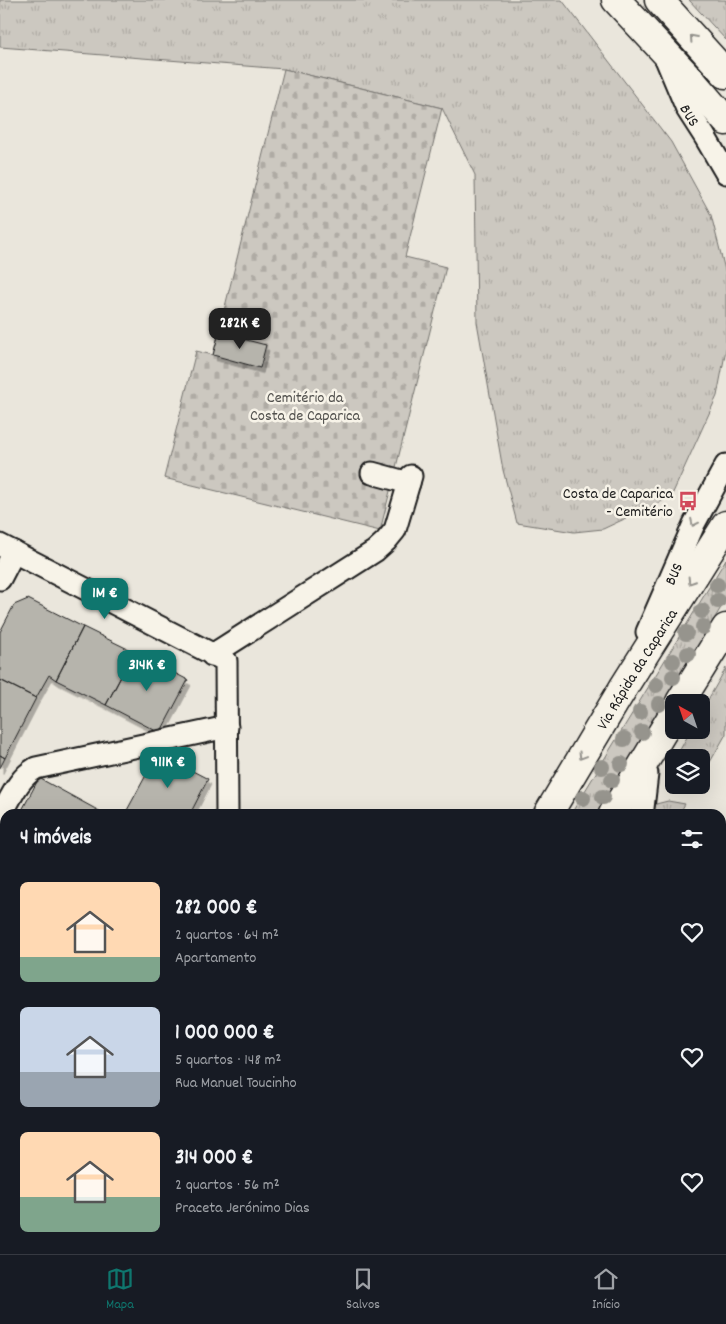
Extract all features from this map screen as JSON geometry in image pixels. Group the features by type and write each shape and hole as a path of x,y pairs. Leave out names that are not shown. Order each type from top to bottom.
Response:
{"main road":[{"path":"616,0 691,80 726,121"},
{"path":"659,0 726,74"},
{"name":"Via Rápida da Caparica","path":"551,809 625,684 726,525"},
{"path":"685,694 726,628"},
{"path":"691,694 726,633"},
{"path":"616,809 665,728"},
{"path":"630,809 666,739"}],"street":[{"name":"BUS","path":"663,52 686,109 726,173"},
{"name":"BUS","path":"625,684 694,524 726,465"},
{"path":"219,658 375,551 386,541 395,530 410,480 372,474"},
{"path":"0,579 7,549 219,658"},
{"path":"219,658 226,727 227,809"},
{"path":"5,809 23,778 36,768 226,727"},
{"path":"643,809 647,774"}],"green space":[{"path":"0,0 562,0 671,142 711,215 726,274 726,349 717,396 671,497 603,529 574,532 517,523 503,470 477,322 475,175 442,108 284,69 0,47"},
{"path":"689,0 726,0 726,40"},
{"name":"Cemitério da Costa de Caparica","path":"284,69 442,108 405,257 446,267 380,531 164,478 196,351 213,355"},
{"path":"726,559 726,599 670,694 665,694 665,702 602,809 574,809"},
{"path":"726,668 726,734 710,762 710,749 680,749 686,739 710,739 710,696"},
{"path":"668,801 685,804 682,809 654,809 656,804"}],"building":[{"path":"219,333 266,345 260,368 213,355"},
{"path":"28,599 83,627 56,680 49,675 36,698 0,680 0,632 14,605"},
{"path":"83,627 134,652 106,705 56,680"},
{"path":"134,652 188,680 160,733 106,705"},
{"path":"0,680 36,698 5,758 0,755"},
{"path":"158,753 208,779 193,809 128,809"},
{"path":"0,755 5,758 0,768"},
{"path":"39,778 96,809 23,809"}],"place":[{"name":"Costa de Caparica - Cemitério","path":"688,501"}]}
